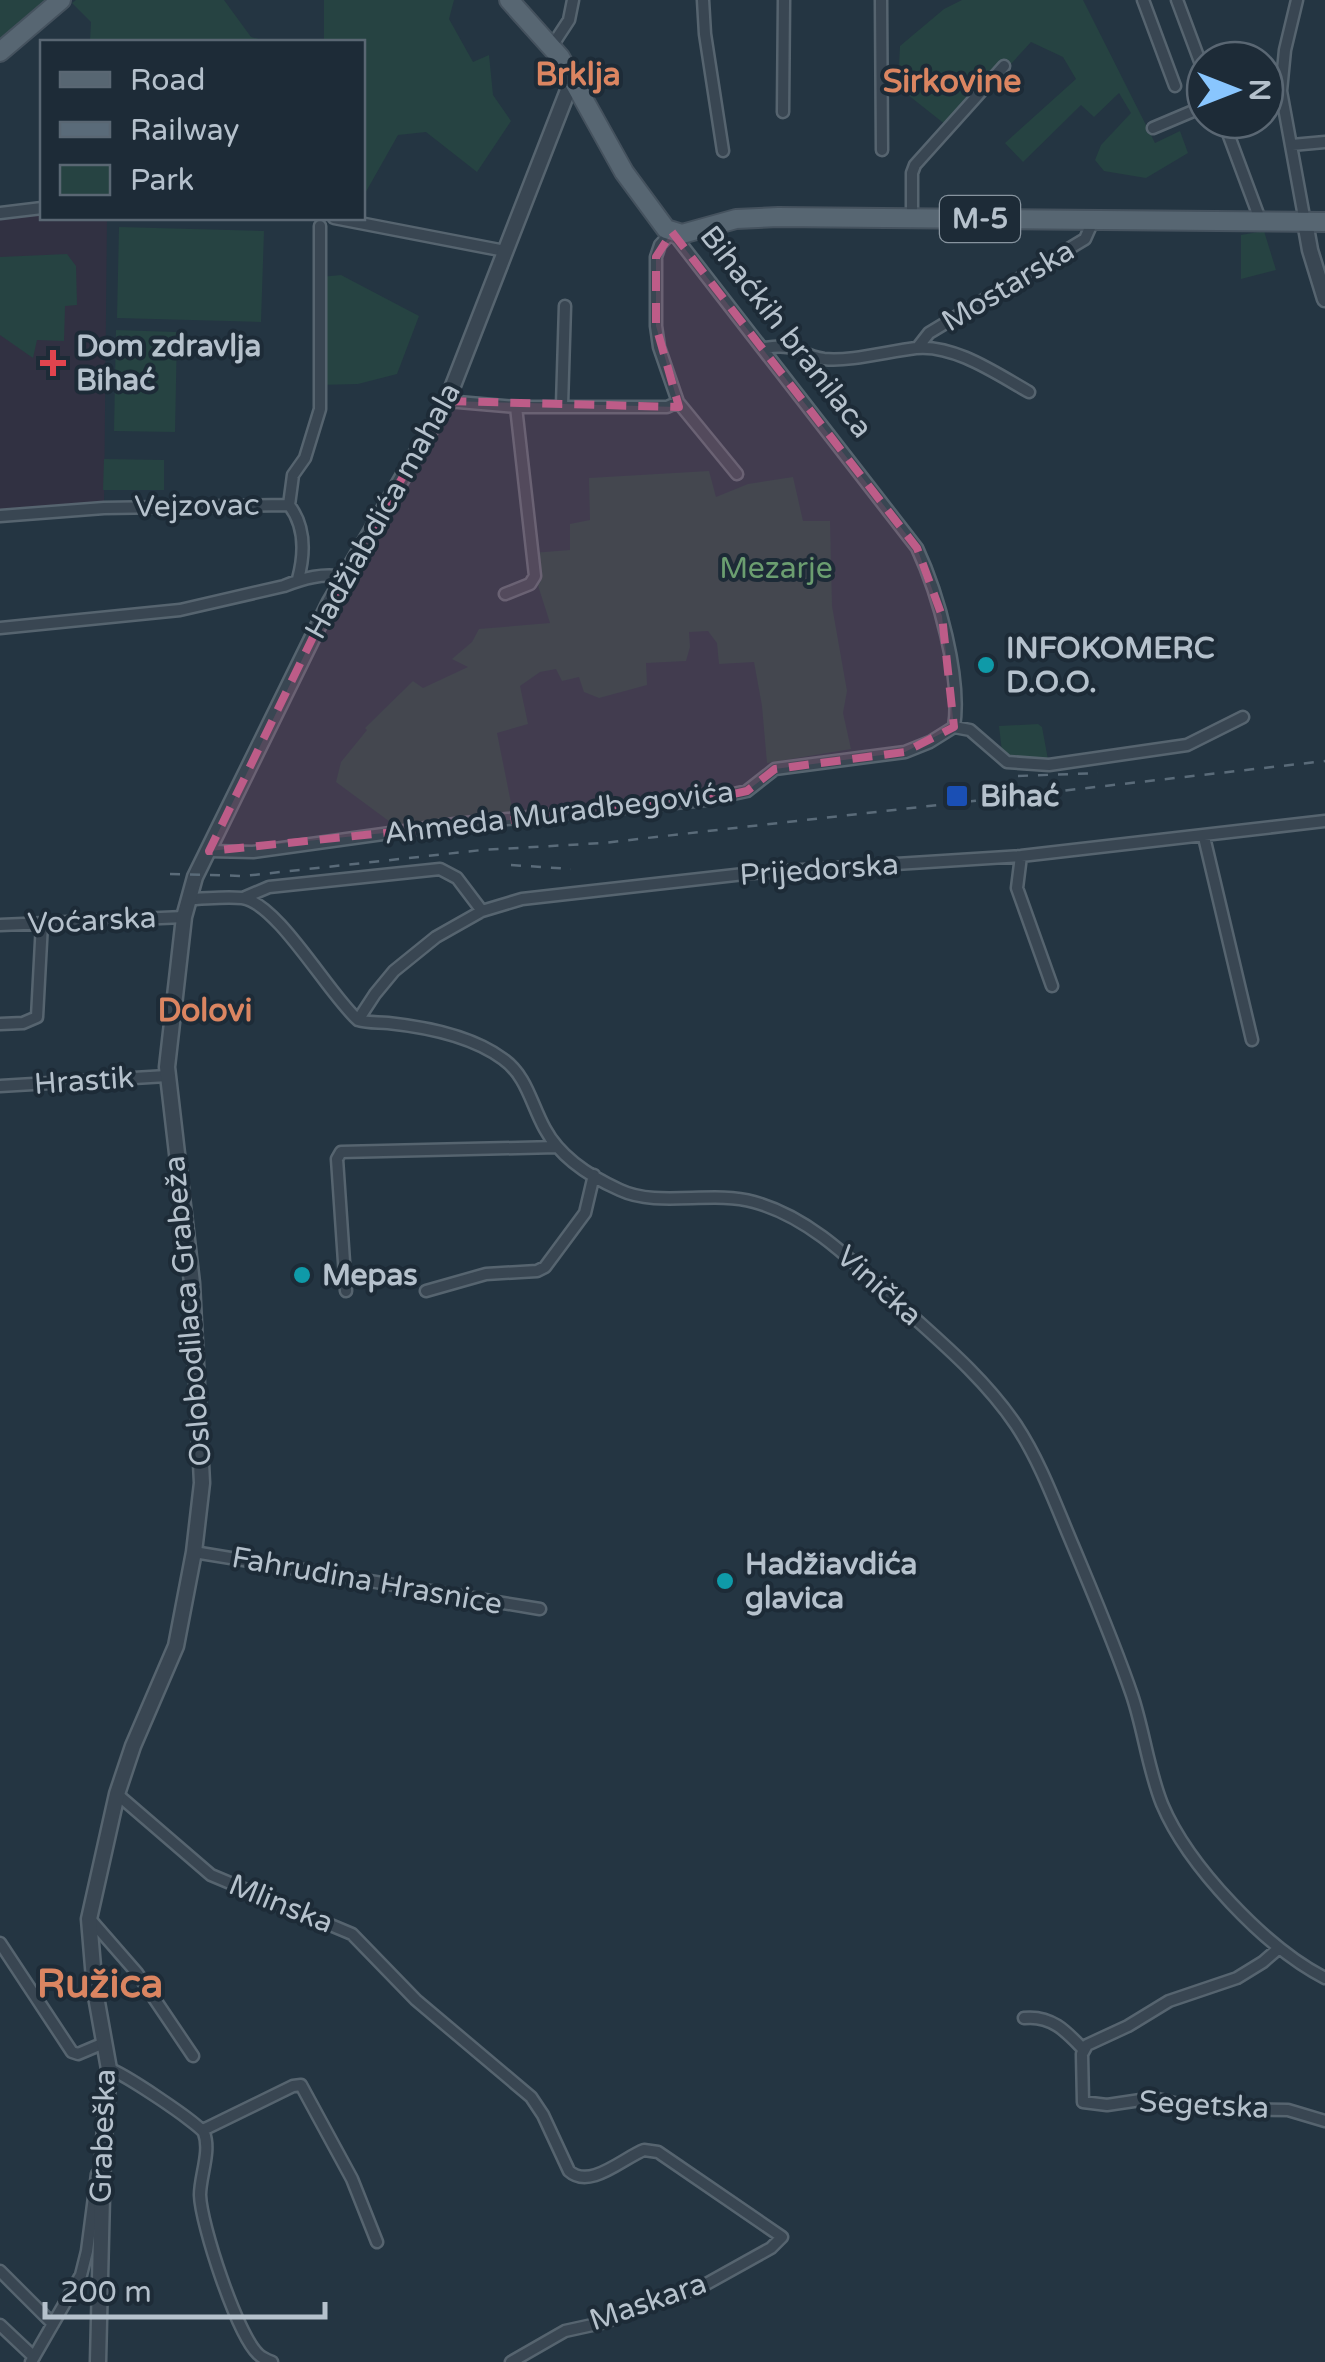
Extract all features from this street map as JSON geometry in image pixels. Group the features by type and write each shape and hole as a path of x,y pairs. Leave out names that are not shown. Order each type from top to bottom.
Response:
{"main road":[{"path":"0,52 62,0"},
{"name":"Bihaćkih branilaca","path":"509,0 552,46 624,172 660,223 672,232"},
{"name":"M-5","path":"672,232 693,233 736,219 756,218 1325,222"}],"street":[{"path":"552,46 569,20 573,0"},
{"path":"702,0 723,150"},
{"path":"784,0 784,112"},
{"path":"881,0 882,150"},
{"path":"1177,0 1192,40"},
{"path":"1297,0 1285,50 1281,90 1292,145 1297,222 1325,299"},
{"path":"1149,2 1175,86"},
{"path":"912,218 915,166 1004,66"},
{"name":"Hadžiabdića mahala","path":"195,877 345,577 448,401 572,80"},
{"path":"1153,128 1185,114"},
{"path":"1230,140 1261,222"},
{"path":"1292,145 1325,142"},
{"path":"0,213 40,208"},
{"path":"328,220 505,251"},
{"name":"Vejzovac","path":"0,516 104,508 289,505 293,475 305,458 320,408 328,220"},
{"name":"Mostarska","path":"918,348 929,334 1085,240 1094,221"},
{"path":"672,232 656,256 659,347 678,402 737,474"},
{"name":"Bihaćkih branilaca","path":"672,232 918,548 942,616 953,686 954,727"},
{"path":"562,404 565,306"},
{"path":"765,348 786,344 824,359 936,348 1029,392"},
{"path":"448,401 516,407 667,407 678,402"},
{"path":"504,594 530,584 534,576 516,407"},
{"path":"289,505 303,538 298,579"},
{"path":"0,628 180,610 284,586 298,579 330,574 345,577"},
{"path":"954,727 970,730 1007,762 1049,764 1186,746 1242,718"},
{"name":"Ahmeda Muradbegovića","path":"209,851 253,852 437,826 706,800 748,791 775,769 905,752 954,727"},
{"name":"Prijedorska","path":"358,1020 394,971 452,925 522,899 753,873 1021,856 1325,821"},
{"path":"1204,837 1252,1040"},
{"path":"1021,856 1018,888 1052,986"},
{"path":"243,898 269,886 440,869 458,878 482,911"},
{"name":"Oslobodilaca Grabeža","path":"118,1794 133,1746 176,1646 202,1483 196,1344 167,1076 184,917 195,877"},
{"path":"188,899 243,898 254,902 274,918 358,1020"},
{"name":"Voćarska","path":"0,926 184,917"},
{"path":"0,1024 23,1023 38,1016 42,924"},
{"name":"Vinička","path":"358,1020 442,1033 501,1057 527,1088 557,1148 594,1176 633,1195 738,1198 798,1220 828,1241 929,1330 996,1400 1035,1457 1132,1695 1152,1774 1168,1817 1221,1890 1278,1949 1325,1978"},
{"name":"Hrastik","path":"0,1086 167,1076"},
{"path":"346,1291 337,1159 341,1152 557,1148"},
{"path":"426,1290 486,1274 546,1267 585,1213 594,1176"},
{"name":"Fahrudina Hrasnice","path":"194,1552 540,1609"},
{"name":"Grabeška","path":"98,2362 108,2069 89,1945 89,1919 118,1794"},
{"name":"Mlinska","path":"118,1794 211,1875 352,1934 416,2000 531,2097 569,2171 576,2177 586,2178 610,2169 644,2150 658,2152 782,2237"},
{"path":"89,1919 137,1974 193,2056"},
{"path":"0,1942 72,2052 78,2054 104,2043"},
{"path":"1024,2018 1045,2018 1083,2049 1128,2026 1152,2008 1251,1970 1278,1949"},
{"name":"Segetska","path":"1083,2049 1083,2102 1107,2105 1154,2098 1200,2109 1288,2110 1325,2121"},
{"path":"108,2069 116,2070 203,2130 206,2140 200,2197 204,2226 244,2332 257,2354 272,2362"},
{"path":"203,2130 301,2085 352,2179 377,2242"},
{"path":"0,2325 32,2360 81,2275 88,2251 98,2164 103,2156"},
{"name":"Maskara","path":"511,2362 565,2331 606,2322 640,2305 699,2288 771,2248 782,2237"},
{"path":"0,2271 53,2324"},
{"path":"81,2275 99,2297"}],"highlighted area":[{"path":"672,232 917,548 942,616 954,727 905,752 775,769 747,791 706,800 209,851 330,602 447,401 679,407 656,326 656,257"}],"shaded area":[{"name":"Dom zdravlja Bihać","path":"40,208 40,220 107,220 104,508 0,516 0,213"}],"green space":[{"path":"0,0 50,0 5,38 0,37"},
{"path":"224,0 251,37 262,40 90,40 91,22 72,3"},
{"path":"324,0 454,0 449,19 473,62 489,55 493,95 511,121 477,172 426,132 398,135 365,193 365,40 316,40 324,39"},
{"path":"962,0 1083,0 1155,143 1180,131 1188,153 1146,178 1104,171 1095,160 1101,145 1131,113 1119,93 1094,117 1081,105 1023,162 1005,143 1076,79 1063,57 1031,42 951,129 898,87 900,46 944,9"},
{"path":"119,227 264,231 261,322 117,318"},
{"path":"1264,231 1276,270 1241,279 1241,235"},
{"path":"67,254 76,266 77,305 65,306 64,341 37,340 33,358 0,335 0,257"},
{"path":"341,275 419,316 397,374 358,384 317,385 320,277"},
{"path":"116,330 177,332 175,432 114,431"},
{"path":"104,459 164,460 164,490 103,490"},
{"name":"Mezarje","path":"709,471 716,497 748,484 793,477 803,521 830,521 832,606 847,691 843,713 851,749 767,763 754,662 719,664 717,643 708,631 689,632 686,661 646,663 647,685 599,698 584,692 579,677 562,681 556,669 540,672 520,686 528,724 497,733 514,818 401,830 336,782 341,762 365,728 413,681 423,688 468,667 452,659 472,642 479,629 550,623 532,553 570,550 570,524 590,520 589,478"},
{"path":"999,726 1042,727 1049,765 1004,769"}],"railway":[{"path":"170,874 244,876 482,850 603,843 1325,761"},
{"path":"1018,776 1098,773"},
{"path":"511,865 571,869"}],"place":[{"name":"Dom zdravlja Bihać","path":"53,363"},
{"name":"INFOKOMERC D.O.O.","path":"986,665"},
{"name":"Bihać","path":"957,796"},
{"name":"Mepas","path":"302,1275"},
{"name":"Hadžiavdića glavica","path":"725,1581"}],"district":[{"name":"Brklja","path":"578,75"},
{"name":"Sirkovine","path":"952,82"},
{"name":"Dolovi","path":"205,1011"},
{"name":"Ružica","path":"100,1984"}]}
